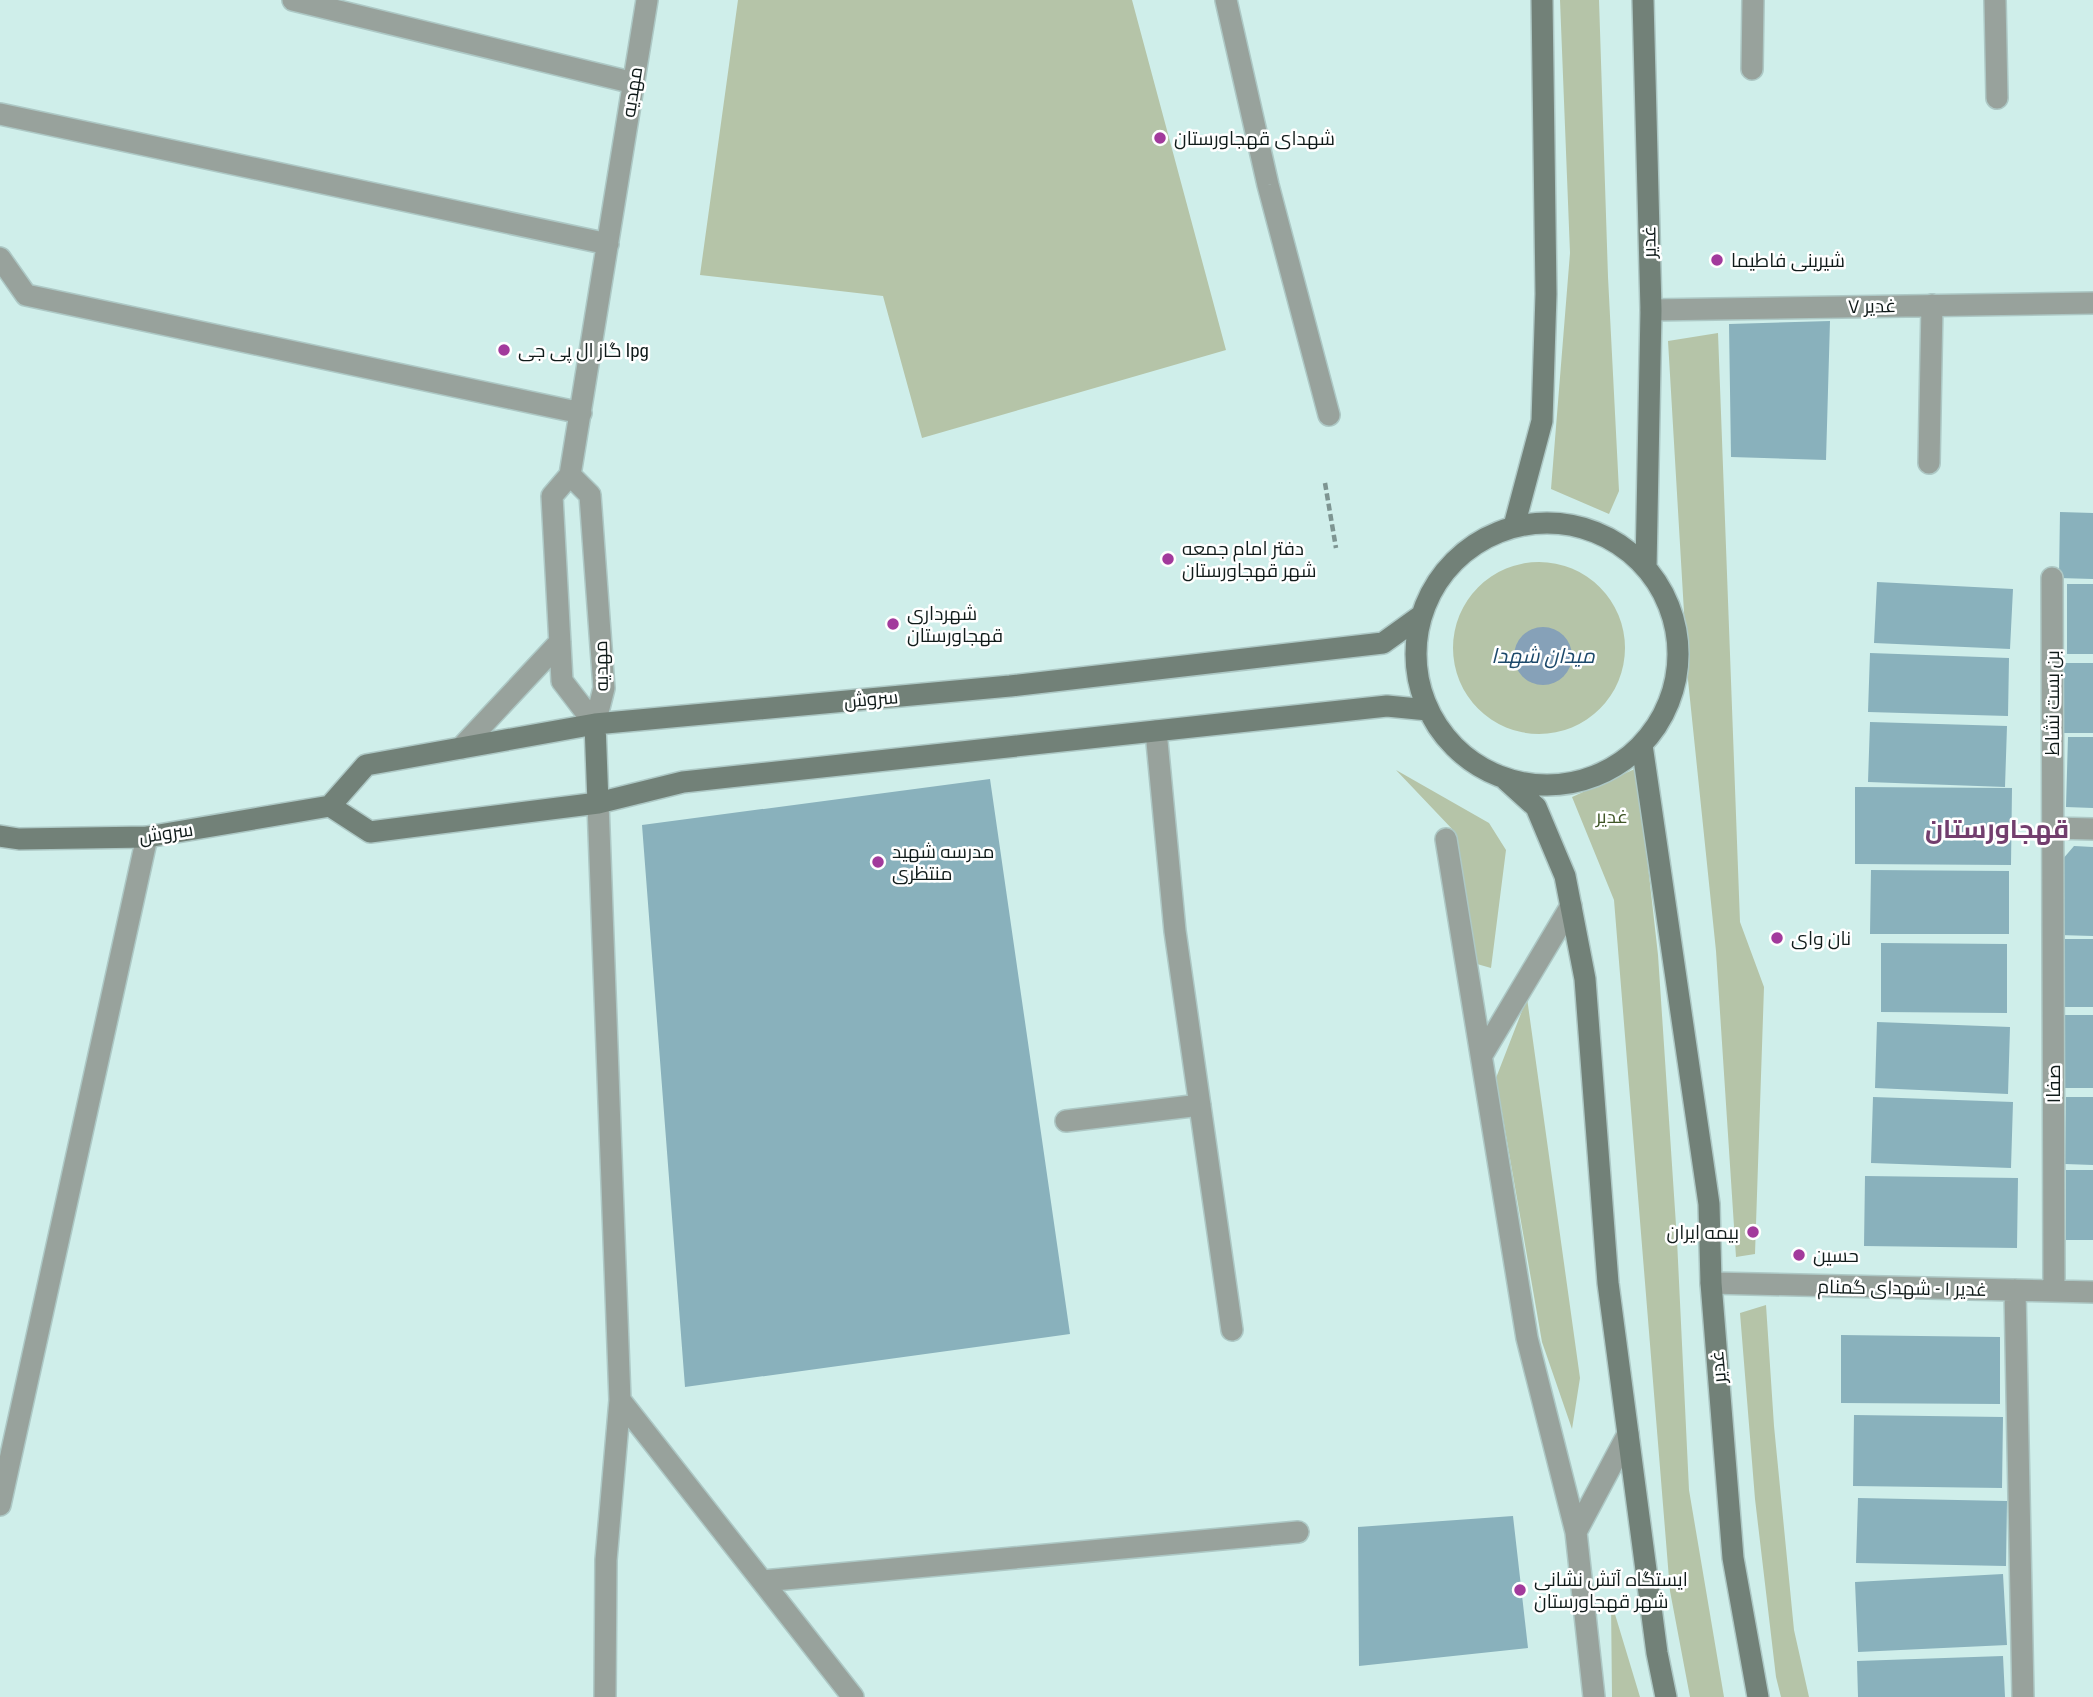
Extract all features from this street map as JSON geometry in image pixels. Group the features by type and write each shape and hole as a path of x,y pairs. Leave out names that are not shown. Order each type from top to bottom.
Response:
{"main road":[{"path":"1514,526 1542,421 1546,294 1542,0"},
{"name":"غدیر","path":"1643,0 1651,310 1646,568"},
{"path":"1506,780 1543,786 1580,782 1613,768 1642,745 1663,715 1674,686 1678,654 1674,623 1663,594 1646,568 1624,548 1599,533 1571,525 1542,523 1514,526 1489,536 1466,550 1432,590 1422,615 1416,646 1418,678 1428,710 1442,733 1460,752 1482,768 1506,780 1536,807 1565,876 1585,979 1608,1283 1657,1653 1666,1697"},
{"name":"سروش","path":"0,836 19,839 148,837 330,806 366,765 594,724 1010,686 1382,643 1422,615"},
{"path":"330,806 370,832 598,803 683,782 1387,706 1428,710"},
{"path":"594,724 598,803"},
{"name":"غدیر","path":"1642,745 1709,1205 1711,1283 1733,1558 1758,1697"}],"street":[{"path":"293,0 634,83"},
{"name":"مهدیه","path":"594,724 562,681 552,496 570,475 647,0"},
{"path":"1226,0 1268,185 1329,415"},
{"path":"1752,69 1753,0"},
{"path":"1995,0 1997,98"},
{"path":"0,114 608,244"},
{"path":"0,258 26,295 581,413"},
{"name":"غدیر ۷","path":"1651,310 2093,303"},
{"path":"1929,463 1932,305"},
{"name":"مهدیه","path":"570,475 590,495 604,688 594,724"},
{"name":"بن بست نشاط","path":"2052,578 2053,877"},
{"path":"461,748 560,642"},
{"path":"1156,731 1175,931 1232,1330"},
{"path":"598,803 620,1400 606,1560 604,1697"},
{"path":"2053,828 2093,829"},
{"path":"0,1505 148,837"},
{"path":"1446,839 1527,1338 1576,1532 1594,1697"},
{"name":"صفا۱","path":"2053,877 2054,1291"},
{"path":"1482,1055 1571,906"},
{"path":"1066,1121 1199,1105"},
{"name":"غدیر ۱ - شهدای گمنام","path":"1711,1283 2093,1292"},
{"path":"2015,1290 2023,1697"},
{"path":"620,1400 853,1697"},
{"path":"1576,1532 1628,1434"},
{"path":"763,1581 1298,1532"}],"path":[{"path":"1325,483 1336,548"}],"green space":[{"path":"738,0 1132,0 1226,350 922,438 883,296 700,275"},
{"path":"1560,0 1599,0 1608,277 1619,491 1609,514 1551,489 1570,253"},
{"path":"1718,333 1740,922 1764,987 1755,1254 1736,1257 1716,951 1688,680 1668,341"},
{"path":"1539,562 1572,569 1599,588 1618,615 1625,648 1618,681 1599,708 1572,727 1539,734 1506,727 1479,708 1460,681 1453,648 1460,615 1479,588 1506,569"},
{"name":"غدیر","path":"1637,768 1658,955 1677,1240 1689,1490 1724,1697 1690,1697 1670,1591 1614,900 1572,797"},
{"path":"1396,770 1489,823 1506,850 1491,968 1477,964 1454,831"},
{"path":"1527,998 1580,1378 1572,1429 1542,1342 1496,1078"},
{"path":"1766,1305 1774,1426 1794,1630 1809,1697 1781,1697 1776,1677 1755,1499 1740,1313"},
{"path":"1611,1601 1640,1697 1612,1697"}],"water":[{"name":"میدان شهدا","path":"1543,627 1554,629 1567,640 1572,656 1570,667 1559,680 1543,685 1532,683 1519,672 1514,656 1516,645 1527,632"}],"building":[{"path":"1830,321 1826,460 1731,457 1729,324"},
{"path":"2060,512 2093,513 2093,579 2059,578"},
{"path":"1877,582 2013,589 2010,649 1874,643"},
{"path":"2067,584 2093,584 2093,654 2067,654"},
{"path":"1870,653 2009,658 2008,716 1868,712"},
{"path":"2063,663 2093,663 2093,733 2063,733"},
{"path":"1870,722 2007,726 2005,787 1868,782"},
{"path":"2068,737 2093,737 2093,808 2066,807"},
{"name":"مدرسه شهید منتظری","path":"990,779 1070,1334 685,1387 642,825"},
{"path":"1855,787 2012,788 2011,865 1855,864"},
{"path":"2074,846 2093,847 2093,936 2059,935 2062,860"},
{"path":"1871,870 2009,871 2009,934 1870,934"},
{"path":"2063,939 2093,939 2093,1007 2063,1007"},
{"path":"1881,943 2007,944 2007,1013 1881,1012"},
{"path":"2065,1015 2093,1015 2093,1088 2065,1088"},
{"path":"1877,1022 2010,1027 2008,1094 1875,1088"},
{"path":"1873,1097 2013,1102 2011,1168 1871,1163"},
{"path":"2066,1097 2093,1097 2093,1165 2065,1164"},
{"path":"2066,1170 2093,1170 2093,1240 2066,1240"},
{"path":"1865,1176 2018,1178 2017,1248 1864,1246"},
{"path":"1841,1335 2000,1337 2000,1404 1841,1403"},
{"path":"1854,1415 2003,1417 2002,1488 1853,1486"},
{"path":"1858,1498 2007,1501 2006,1566 1856,1563"},
{"path":"1513,1516 1528,1648 1359,1666 1358,1527"},
{"path":"2003,1574 2007,1645 1858,1652 1855,1582"},
{"path":"2003,1656 2005,1697 1858,1697 1857,1661"}],"place":[{"name":"شهدای قهجاورستان","path":"1160,138"},
{"name":"شیرینی فاطیما","path":"1717,260"},
{"name":"گاز ال پی جی lpg","path":"504,350"},
{"name":"دفتر امام جمعه شهر قهجاورستان","path":"1168,559"},
{"name":"شهرداری قهجاورستان","path":"893,624"},
{"name":"مدرسه شهید منتظری","path":"878,862"},
{"name":"نان وای","path":"1777,938"},
{"name":"بیمه ایران","path":"1753,1232"},
{"name":"حسین","path":"1799,1255"},
{"name":"ایستگاه آتش نشانی شهر قهجاورستان","path":"1520,1590"}],"district":[{"name":"قهجاورستان","path":"1997,829"}]}
